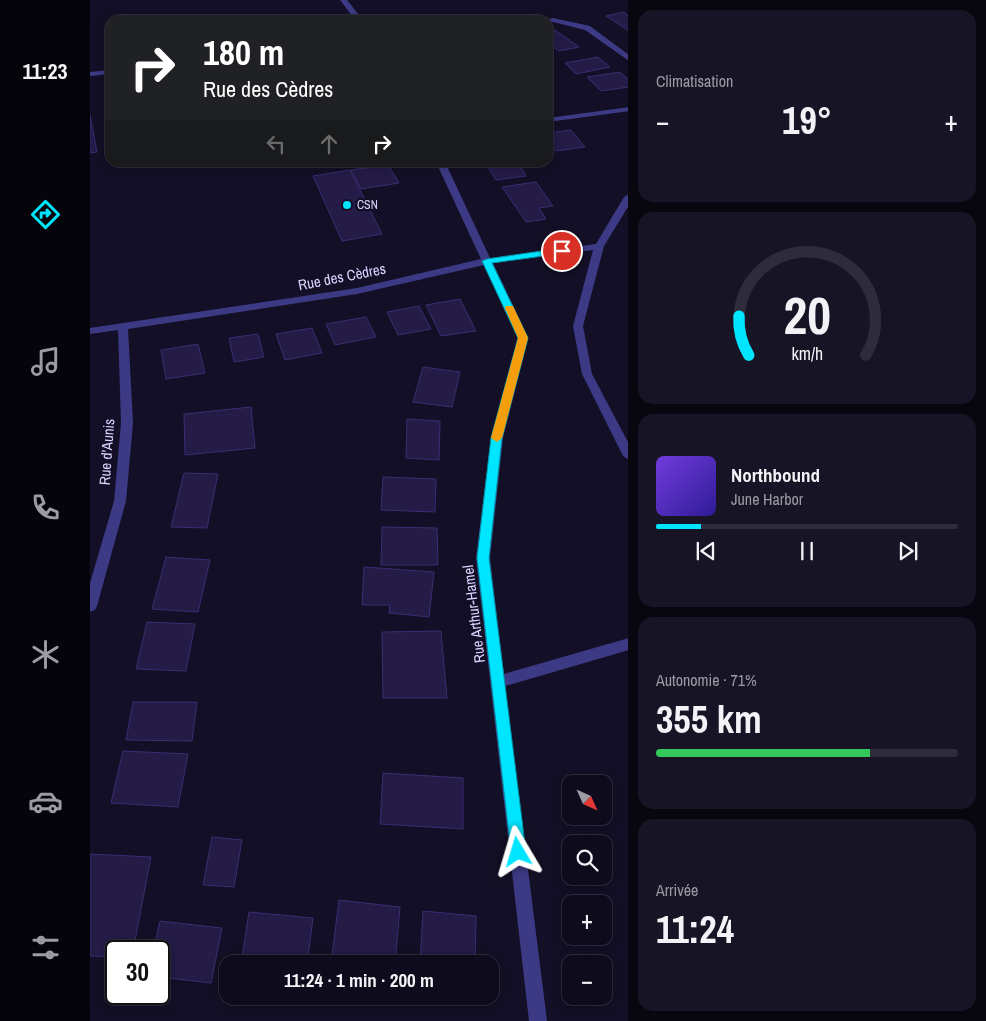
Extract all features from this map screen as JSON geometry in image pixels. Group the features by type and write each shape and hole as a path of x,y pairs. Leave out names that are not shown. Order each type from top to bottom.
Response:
{"street":[{"path":"343,0 355,15"},
{"path":"553,20 587,28 628,59"},
{"path":"90,74 105,72"},
{"path":"553,119 628,109"},
{"name":"Rue Arthur-Hamel","path":"442,167 523,338 497,438 483,558 538,1021"},
{"path":"628,197 599,246 578,326 587,374 628,456"},
{"name":"Rue des Cèdres","path":"90,331 357,291 487,261 599,246"},
{"name":"Rue d'Aunis","path":"90,606 120,501 126,423 122,326"},
{"path":"499,682 628,644"}],"building":[{"path":"623,12 628,15 628,30 606,16"},
{"path":"553,30 579,47 559,51 553,47"},
{"path":"598,57 610,67 576,74 565,63"},
{"path":"620,72 628,79 628,87 601,91 587,77"},
{"path":"90,115 97,152 90,153"},
{"path":"571,130 585,147 556,151 553,147 553,132"},
{"name":"CSN","path":"389,167 399,183 361,189 351,170"},
{"path":"488,167 521,167 526,176 496,180"},
{"name":"CSN","path":"350,170 382,234 342,241 313,176"},
{"path":"536,182 553,206 539,208 546,219 526,222 502,187"},
{"path":"460,299 476,331 441,336 426,305"},
{"path":"419,306 431,329 398,335 387,312"},
{"path":"366,317 376,337 335,345 326,324"},
{"path":"312,328 322,353 285,360 276,334"},
{"path":"258,334 264,357 234,362 229,338"},
{"path":"198,344 205,373 166,379 161,350"},
{"path":"423,367 460,372 452,407 413,402"},
{"path":"251,407 255,448 185,455 184,414"},
{"path":"407,419 440,421 439,460 406,458"},
{"path":"184,473 218,474 207,528 171,527"},
{"path":"383,477 436,479 435,512 381,510"},
{"path":"382,527 437,528 438,565 381,565"},
{"path":"166,557 210,560 198,612 152,609"},
{"path":"364,567 434,572 429,617 389,613 390,605 362,605"},
{"path":"147,622 195,624 186,671 136,669"},
{"path":"441,631 447,698 383,698 382,632"},
{"path":"133,702 197,702 192,741 126,740"},
{"path":"123,751 188,754 178,807 111,803"},
{"path":"383,773 463,778 463,829 380,824"},
{"path":"212,837 242,840 234,887 203,885"},
{"path":"90,854 151,857 135,940 105,940 105,957 90,956"},
{"path":"339,900 400,907 396,955 332,955"},
{"path":"423,911 476,916 475,955 421,955"},
{"path":"249,912 313,918 308,955 242,955"},
{"path":"160,921 222,928 211,983 170,978 170,940 156,940"}],"slow traffic":[{"path":"497,438 523,338 509,308"}],"place":[{"name":"CSN","path":"347,205"}],"route":[{"path":"518,852 483,558 497,438 523,338 487,261 562,251"}]}
